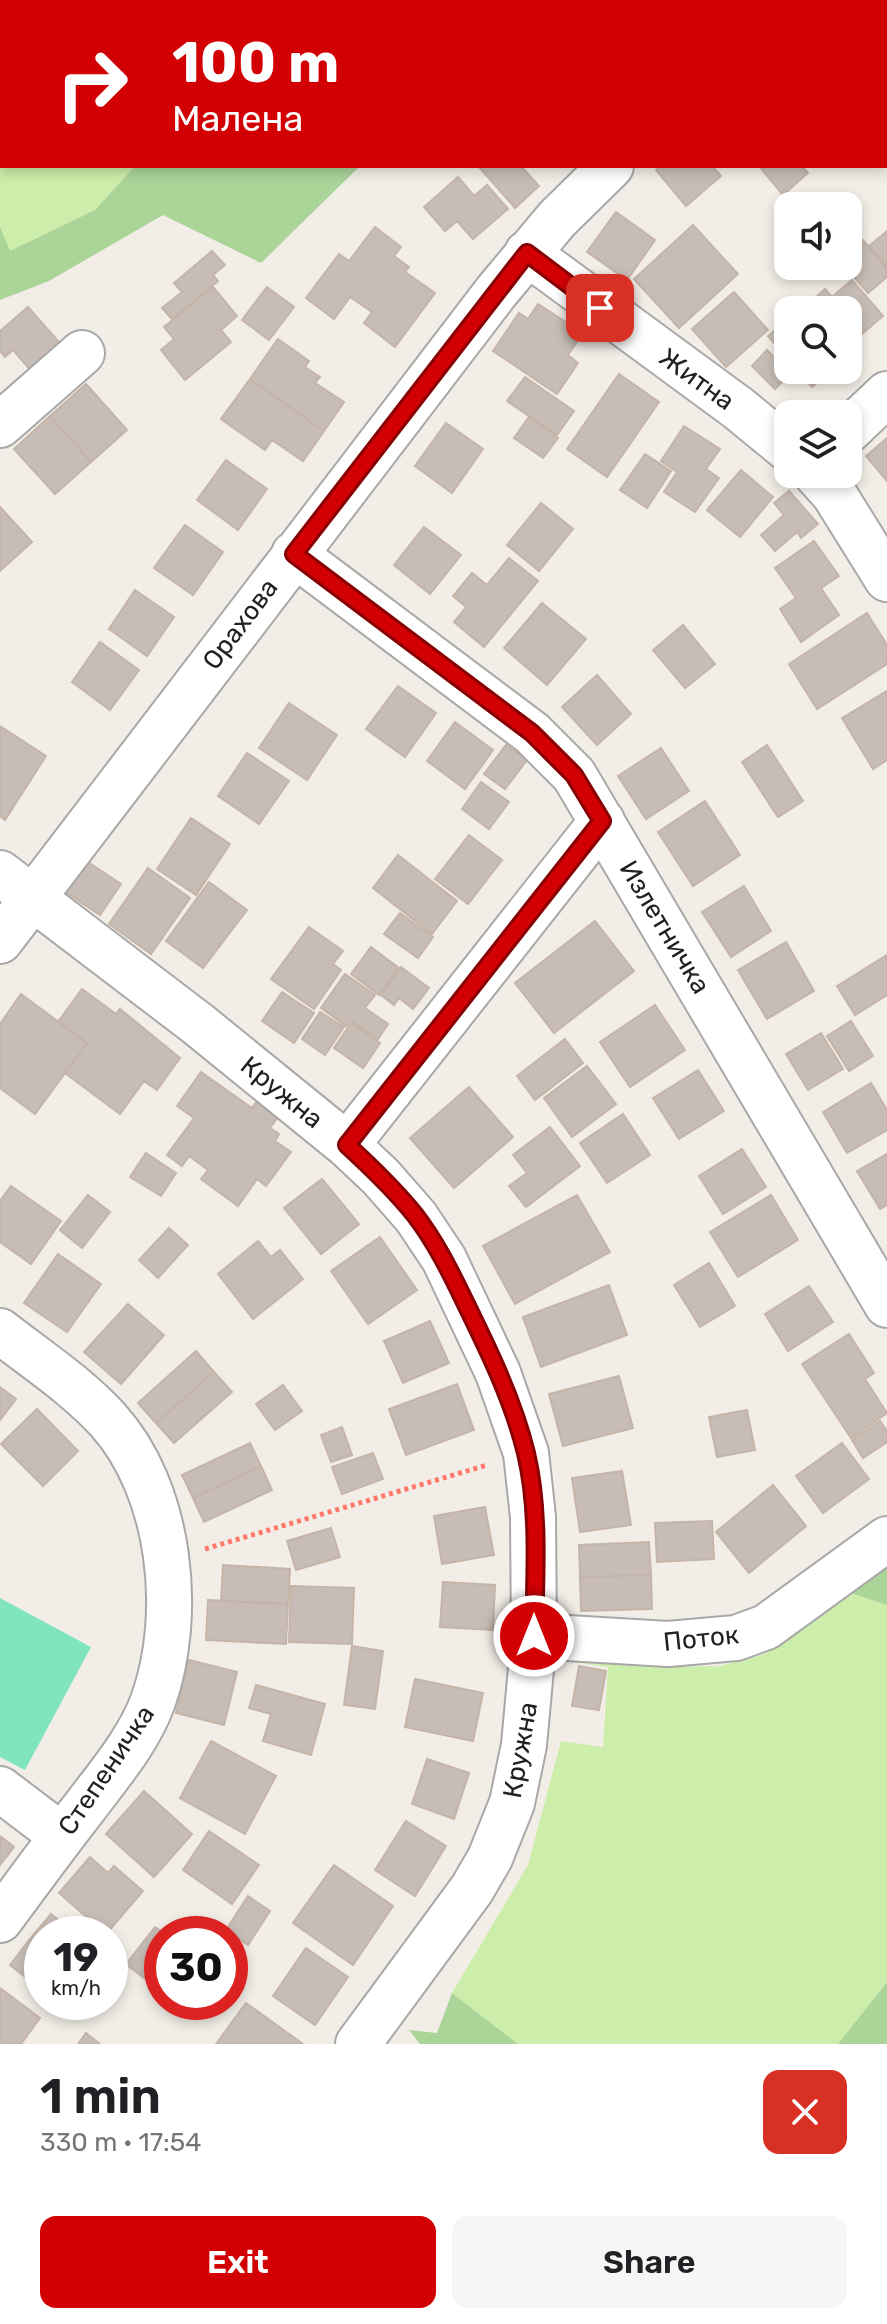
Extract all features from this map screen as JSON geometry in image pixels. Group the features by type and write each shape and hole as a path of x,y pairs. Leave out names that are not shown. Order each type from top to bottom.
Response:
{"street":[{"name":"Орахова","path":"0,941 16,885 294,554 527,253 609,168"},
{"name":"Житна","path":"527,253 774,438"},
{"path":"0,425 82,353"},
{"path":"862,418 887,394"},
{"path":"829,488 887,579"},
{"name":"Излетничка","path":"294,554 532,733 574,775 887,1305"},
{"path":"347,1145 602,821"},
{"name":"Кружна","path":"16,885 198,1024 347,1145 381,1177 416,1217 444,1259 498,1373 526,1453 533,1517 534,1636 524,1745 512,1803 490,1858 449,1923 358,2044"},
{"name":"Степеничка","path":"0,1331 107,1419 128,1447 145,1480 159,1521 167,1560 169,1603 165,1645 152,1703 110,1773 0,1920"},
{"name":"Поток","path":"534,1636 668,1644 736,1638 766,1627 887,1539"},
{"path":"0,1789 62,1836"}],"path":[{"path":"167,1560 526,1453"}],"green space":[{"path":"0,168 133,168 95,210 9,252 0,227"},
{"path":"133,168 358,168 261,263 163,215 49,281 0,300 0,227 10,251 95,210"},
{"path":"887,1568 887,1605 851,1593"},
{"path":"851,1593 887,1605 887,1982 838,2044 518,2044 452,1993 528,1865 561,1741 603,1747 608,1667 573,1662 574,1647 669,1667 720,1666 765,1654"},
{"path":"0,1598 91,1647 25,1770 0,1757"},
{"path":"887,1982 887,2044 838,2044"},
{"path":"452,1993 518,2044 420,2044 409,2030 437,2033"}],"building":[{"path":"480,168 523,168 539,186 515,208"},
{"path":"714,168 721,176 686,206 656,170"},
{"path":"761,168 804,168 808,173 786,192 781,192"},
{"path":"458,177 474,196 487,185 508,209 473,239 457,221 445,231 424,207"},
{"path":"616,212 655,240 627,280 587,252"},
{"path":"693,225 738,274 679,328 634,279"},
{"path":"375,227 401,247 394,256 409,267 405,272 435,293 395,347 364,323 372,312 350,297 334,319 306,298 339,254 349,261"},
{"path":"887,231 887,267 869,246"},
{"path":"862,241 887,269 887,277 868,293 856,280 862,280"},
{"path":"212,251 225,265 213,275 218,281 172,319 162,308 182,292 174,283"},
{"path":"852,280 883,316 862,334 862,296 833,296"},
{"path":"213,287 237,316 221,330 231,342 185,380 161,350 174,339 164,327"},
{"path":"267,287 294,307 269,340 242,320"},
{"path":"825,289 831,296 817,296"},
{"path":"734,292 768,330 726,367 692,329"},
{"path":"538,304 583,333 568,355 578,363 557,394 493,351 519,313 528,319"},
{"path":"28,307 64,348 34,374 13,350 5,357 0,351 0,331"},
{"path":"278,339 309,361 305,367 320,377 315,383 344,402 324,431 250,379"},
{"path":"767,350 774,357 774,384 780,384 775,389 752,366"},
{"path":"619,374 659,402 607,477 567,449"},
{"path":"525,377 574,411 557,435 507,401"},
{"path":"250,379 324,431 303,461 272,440 265,450 221,419"},
{"path":"86,384 127,430 91,462 50,416"},
{"path":"50,416 91,462 55,494 14,449"},
{"path":"529,417 558,438 543,458 514,438"},
{"path":"446,423 483,449 452,493 415,466"},
{"path":"684,426 720,449 706,469 719,478 695,512 664,492 677,472 661,461"},
{"path":"887,438 887,481 866,456"},
{"path":"645,454 671,471 647,508 620,490"},
{"path":"226,460 267,489 238,530 197,500"},
{"path":"741,470 773,497 740,537 707,510"},
{"path":"789,491 818,524 801,538 797,532 775,551 761,535 784,515 774,503"},
{"path":"541,503 573,529 539,571 507,545"},
{"path":"0,507 32,542 0,571"},
{"path":"185,525 223,552 193,595 154,568"},
{"path":"424,527 461,555 430,594 394,565"},
{"path":"814,541 839,576 821,588 839,615 801,642 780,609 796,598 775,568"},
{"path":"509,558 538,581 484,647 454,622 466,607 453,596 472,573 487,585"},
{"path":"135,590 174,617 147,656 109,629"},
{"path":"542,603 586,639 547,685 504,648"},
{"path":"867,613 887,645 887,664 817,709 789,664"},
{"path":"683,625 715,664 685,688 653,650"},
{"path":"100,642 139,670 110,710 72,682"},
{"path":"597,675 631,714 597,745 562,707"},
{"path":"398,686 436,713 405,757 366,729"},
{"path":"887,691 887,760 873,769 842,718"},
{"path":"289,703 337,735 307,780 259,748"},
{"path":"455,722 493,750 465,789 427,761"},
{"path":"0,726 46,756 5,820 0,816"},
{"path":"506,745 527,760 505,789 484,774"},
{"path":"767,745 803,801 778,817 742,762"},
{"path":"661,748 689,791 646,819 618,776"},
{"path":"247,753 289,781 259,824 218,796"},
{"path":"481,782 509,802 489,829 462,809"},
{"path":"705,801 740,855 693,886 658,832"},
{"path":"191,818 230,844 196,895 157,869"},
{"path":"469,835 502,860 468,904 435,879"},
{"path":"398,855 457,901 432,934 373,888"},
{"path":"82,858 121,884 100,915 61,889"},
{"path":"148,868 190,898 151,954 109,924"},
{"path":"209,882 247,910 203,968 166,941"},
{"path":"744,886 771,931 731,957 702,912"},
{"path":"400,913 433,937 418,958 384,934"},
{"path":"595,921 634,971 554,1033 515,983"},
{"path":"309,927 343,951 333,964 341,970 314,1009 271,979"},
{"path":"786,942 814,991 767,1019 738,970"},
{"path":"371,947 399,968 379,995 351,974"},
{"path":"887,955 887,995 855,1015 837,986"},
{"path":"401,967 429,988 413,1009 399,998 394,1005 381,995"},
{"path":"345,974 375,995 365,1008 388,1024 378,1039 350,1020 346,1026 321,1008"},
{"path":"82,989 116,1014 120,1009 180,1058 157,1090 144,1081 120,1114 65,1073 87,1043 58,1022"},
{"path":"282,992 314,1013 294,1043 262,1021"},
{"path":"21,994 87,1043 35,1114 0,1088 0,1024"},
{"path":"655,1005 685,1050 630,1087 600,1042"},
{"path":"320,1012 344,1027 325,1055 302,1039"},
{"path":"851,1021 873,1056 849,1071 827,1036"},
{"path":"351,1023 380,1043 363,1068 334,1048"},
{"path":"821,1033 843,1069 808,1090 786,1054"},
{"path":"565,1039 583,1063 535,1100 517,1076"},
{"path":"587,1066 616,1104 572,1137 544,1098"},
{"path":"698,1070 724,1111 679,1139 653,1098"},
{"path":"201,1072 252,1108 263,1092 285,1107 270,1128 279,1134 275,1141 291,1152 266,1186 257,1179 238,1206 201,1179 208,1170 189,1156 182,1166 167,1155 194,1118 177,1106"},
{"path":"871,1083 887,1110 887,1130 847,1153 823,1112"},
{"path":"469,1087 513,1137 454,1188 410,1138"},
{"path":"623,1114 650,1155 607,1183 580,1143"},
{"path":"550,1127 580,1166 526,1207 509,1186 527,1173 513,1155"},
{"path":"742,1149 766,1187 723,1214 699,1176"},
{"path":"146,1153 176,1173 161,1196 130,1177"},
{"path":"887,1154 887,1205 880,1209 857,1171"},
{"path":"322,1179 359,1224 321,1254 284,1208"},
{"path":"11,1186 61,1221 31,1264 0,1242 0,1201"},
{"path":"88,1195 110,1212 82,1248 60,1230"},
{"path":"577,1195 610,1252 515,1304 483,1246"},
{"path":"771,1195 798,1240 738,1277 710,1232"},
{"path":"169,1228 188,1245 158,1278 139,1260"},
{"path":"380,1237 417,1290 368,1324 331,1271"},
{"path":"258,1241 271,1257 280,1250 303,1279 253,1319 218,1274"},
{"path":"58,1254 101,1284 67,1332 24,1303"},
{"path":"709,1263 735,1306 700,1327 674,1285"},
{"path":"609,1285 627,1335 541,1367 523,1317"},
{"path":"809,1286 833,1322 788,1351 765,1314"},
{"path":"128,1304 164,1335 121,1384 84,1352"},
{"path":"430,1321 449,1363 403,1383 384,1341"},
{"path":"849,1334 874,1373 865,1379 887,1413 851,1438 802,1364"},
{"path":"196,1351 214,1372 156,1423 138,1403"},
{"path":"214,1372 232,1392 174,1443 156,1423"},
{"path":"619,1376 633,1428 563,1446 549,1394"},
{"path":"457,1384 474,1430 406,1455 389,1409"},
{"path":"283,1385 302,1411 275,1430 256,1404"},
{"path":"0,1387 16,1399 0,1420"},
{"path":"37,1409 78,1451 43,1486 1,1444"},
{"path":"747,1410 755,1450 717,1457 709,1417"},
{"path":"880,1421 887,1431 887,1442 863,1458 852,1440"},
{"path":"342,1427 352,1455 331,1462 321,1435"},
{"path":"250,1443 261,1466 193,1498 182,1475"},
{"path":"842,1443 869,1479 823,1513 796,1476"},
{"path":"373,1453 383,1479 342,1494 332,1467"},
{"path":"261,1466 272,1490 204,1522 193,1498"},
{"path":"622,1471 631,1525 580,1532 572,1478"},
{"path":"773,1485 806,1526 749,1573 716,1532"},
{"path":"485,1507 494,1555 442,1564 434,1516"},
{"path":"712,1521 714,1559 657,1562 655,1523"},
{"path":"331,1528 340,1557 296,1570 287,1541"},
{"path":"649,1542 651,1575 580,1577 579,1545"},
{"path":"223,1565 290,1569 288,1604 221,1601"},
{"path":"651,1575 652,1609 581,1611 580,1577"},
{"path":"443,1582 495,1585 493,1630 440,1627"},
{"path":"291,1586 354,1588 352,1644 289,1642"},
{"path":"208,1600 288,1604 286,1644 206,1640"},
{"path":"352,1646 383,1651 375,1709 344,1705"},
{"path":"189,1660 237,1672 224,1725 176,1713"},
{"path":"579,1666 606,1671 599,1710 572,1706"},
{"path":"415,1679 483,1693 473,1741 405,1727"},
{"path":"256,1685 325,1704 311,1755 263,1741 271,1714 249,1708"},
{"path":"211,1741 276,1776 245,1834 180,1798"},
{"path":"427,1759 469,1773 454,1819 412,1804"},
{"path":"144,1791 192,1834 154,1877 106,1834"},
{"path":"406,1821 446,1846 415,1896 375,1870"},
{"path":"209,1831 259,1865 232,1904 183,1870"},
{"path":"0,1836 14,1847 0,1865"},
{"path":"90,1857 108,1873 114,1866 143,1891 121,1916 85,1916 59,1893"},
{"path":"334,1865 393,1906 353,1965 293,1923"},
{"path":"248,1896 270,1911 248,1945 248,1916 235,1916"},
{"path":"144,1941 144,1978 128,1966"},
{"path":"24,1947 24,1976 10,1965"},
{"path":"306,1948 348,1977 315,2025 273,1996"},
{"path":"0,1988 24,2006 24,2020 39,2020 21,2044 0,2044"},
{"path":"248,2004 303,2044 216,2044 234,2020 248,2020"},
{"path":"86,2033 100,2044 78,2044"}],"route":[{"path":"534,1636 532,1487 526,1453 512,1407 444,1259 416,1217 381,1177 347,1145 602,821 574,775 532,733 294,554 527,253 600,308"}]}
